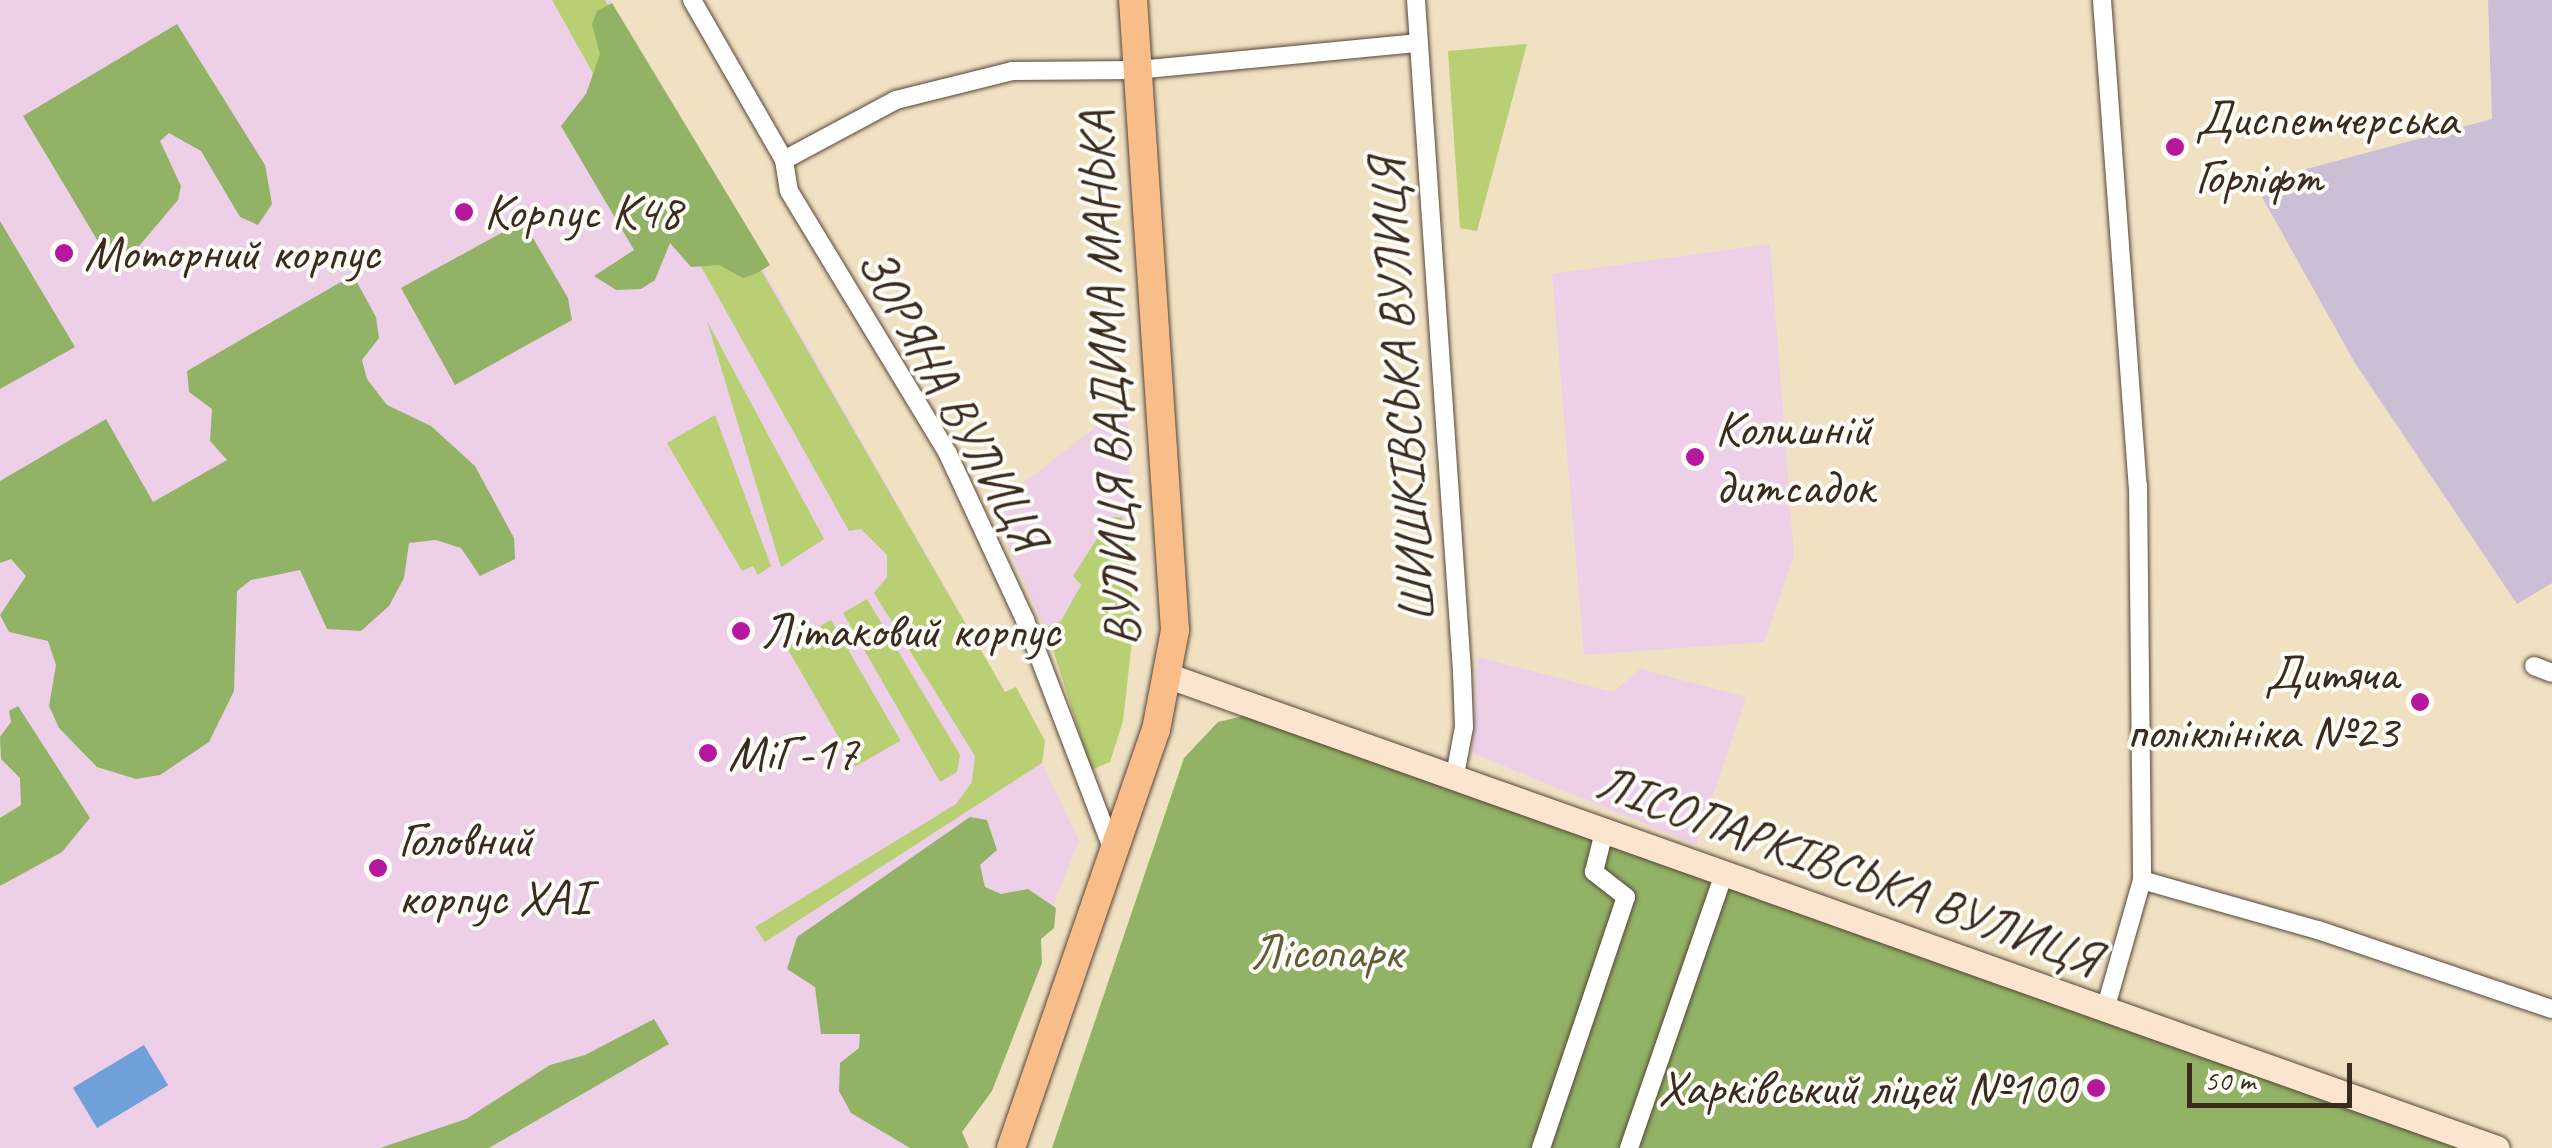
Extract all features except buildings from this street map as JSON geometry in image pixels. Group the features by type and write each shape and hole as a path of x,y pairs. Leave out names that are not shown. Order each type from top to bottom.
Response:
{"main road":[{"name":"ВУЛИЦЯ ВАДИМА МАНЬКА","path":"1010,1148 1114,852 1169,676 1174,601 1132,0"}],"street":[{"name":"ЗОРЯНА ВУЛИЦЯ","path":"692,0 784,160 789,191 948,454 1025,620 1114,852"},
{"name":"ШИШКІВСЬКА ВУЛИЦЯ","path":"1416,0 1462,672 1464,727 1456,775"},
{"path":"2102,0 2138,485 2142,880 2104,1010"},
{"path":"784,160 896,100 1012,72 1137,70 1418,43"},
{"name":"ЛІСОПАРКІВСЬКА ВУЛИЦЯ","path":"1169,676 2497,1148"},
{"path":"1541,1148 1626,897 1594,872 1604,832"},
{"path":"1628,1148 1723,876"},
{"path":"2142,880 2318,930 2552,1009"}],"shaded area":[{"path":"0,0 610,0 1005,692 1016,687 1045,741 1042,763 1079,841 956,1148 0,1148"},
{"path":"2488,0 2552,0 2552,583 2517,604 2355,363 2254,183 2492,119"},
{"path":"1770,244 1794,555 1764,642 1584,655 1552,274"},
{"path":"1127,403 1131,508 1084,606 1051,642 991,508"},
{"path":"1477,657 1613,692 1640,669 1746,697 1696,845 1472,753"}],"green space":[{"path":"552,0 605,0 1005,692 1016,687 1045,741 1042,763 765,942 755,927 956,804 972,782 975,756 874,593 887,577 887,555 861,529 849,531"},
{"path":"612,3 770,265 757,273 743,278 719,265 691,267 670,243 655,280 641,289 616,290 594,276 634,250 561,126 586,94 600,54 592,24 597,11"},
{"path":"177,24 265,165 272,204 258,225 240,217 201,151 169,133 160,141 181,186 178,200 134,252 111,263 23,116"},
{"path":"1527,44 1477,231 1460,228 1448,51"},
{"path":"0,221 75,347 0,389"},
{"path":"523,221 568,298 572,320 455,385 401,288"},
{"path":"353,275 376,317 379,338 362,360 367,379 387,405 431,426 475,466 514,538 515,559 480,576 461,548 436,540 409,543 404,578 389,606 361,631 327,629 300,570 251,580 237,591 234,691 209,742 160,775 136,779 97,767 59,728 49,706 56,665 48,641 9,632 0,615 26,576 11,559 0,563 0,481 106,419 153,502 227,460 210,441 212,409 189,392 187,371"},
{"path":"707,321 824,539 781,567"},
{"path":"715,415 771,566 758,575 753,566 742,571 667,443"},
{"path":"1111,517 1122,517 1128,541 1134,623 1123,721 1110,762 1091,770 1046,627 1061,621 1081,585 1073,576"},
{"path":"867,599 960,755 957,772 940,782 843,613"},
{"path":"831,620 900,740 855,766 786,646"},
{"path":"18,706 90,818 62,852 0,886 0,818 21,805 20,778 1,759 0,737 11,722 9,711"},
{"name":"Лісопарк","path":"1248,715 2476,1148 1052,1148 1184,758 1218,722"},
{"path":"970,817 987,820 997,850 980,865 985,887 1001,894 1028,889 1056,908 1054,928 1041,939 1042,963 992,1091 962,1132 969,1148 910,1148 851,1113 839,1091 840,1063 859,1048 860,1034 821,1034 815,987 787,969 797,937"},
{"path":"654,1019 669,1044 489,1148 380,1148 466,1119 550,1065 585,1055"}],"water":[{"path":"144,1045 168,1085 97,1128 73,1088"}],"place":[{"name":"Диспетчерська Горліфт","path":"2175,147"},
{"name":"Корпус К48","path":"464,212"},
{"name":"Моторний корпус","path":"64,253"},
{"name":"Колишній дитсадок","path":"1695,457"},
{"name":"Літаковий корпус","path":"741,631"},
{"name":"Дитяча поліклініка №23","path":"2420,702"},
{"name":"МіГ-17","path":"708,753"},
{"name":"Головний корпус ХАІ","path":"378,868"},
{"name":"Харківський ліцей №100","path":"2096,1088"}]}
